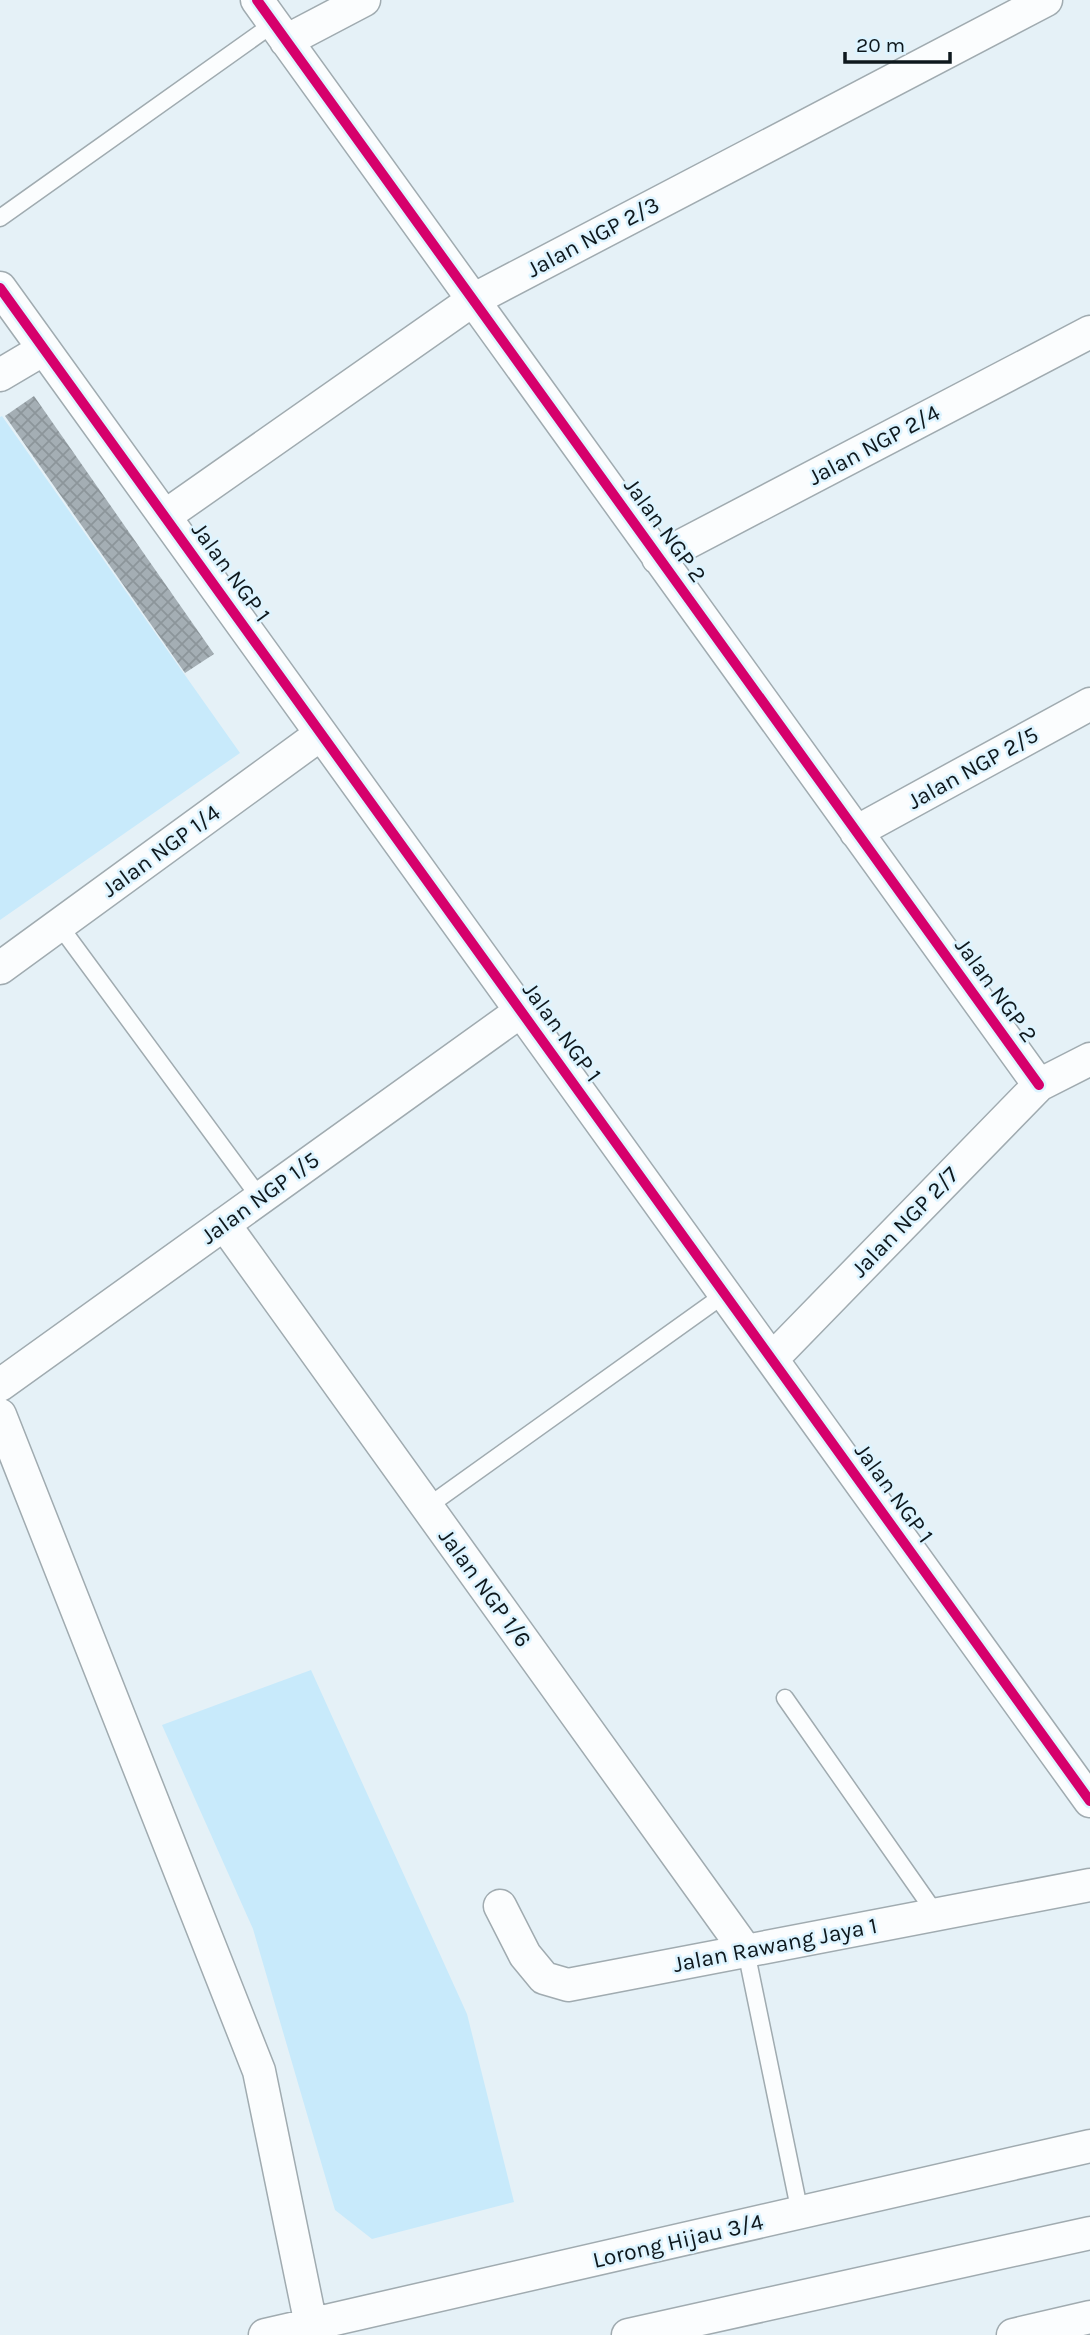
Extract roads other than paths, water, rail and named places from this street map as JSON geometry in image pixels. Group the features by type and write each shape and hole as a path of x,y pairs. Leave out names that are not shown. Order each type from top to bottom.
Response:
{"street":[{"path":"272,22 364,0"},
{"name":"Jalan NGP 2/3","path":"164,516 473,300 1046,0"},
{"name":"Jalan NGP 2","path":"272,22 1039,1085"},
{"name":"Jalan NGP 1","path":"0,288 1090,1801"},
{"name":"Jalan NGP 2/4","path":"659,558 1090,332"},
{"path":"0,375 44,349"},
{"name":"Jalan NGP 2/5","path":"856,832 1090,704"},
{"name":"Jalan NGP 1/4","path":"0,968 321,734"},
{"name":"Jalan NGP 1/5","path":"0,1385 521,1011"},
{"name":"Jalan NGP 2/7","path":"772,1359 1039,1085 1090,1059"},
{"name":"Jalan NGP 1/6","path":"224,1224 746,1951"},
{"path":"0,1415 258,2071 311,2325"},
{"name":"Jalan Rawang Jaya 1","path":"500,1906 525,1955 544,1978 568,1985 1090,1885"},
{"name":"Lorong Hijau 3/4","path":"265,2335 1090,2146"},
{"path":"628,2335 709,2326 1090,2233"},
{"path":"1013,2335 1090,2317"}],"lane":[{"path":"0,218 272,22"},
{"path":"59,925 260,1198"},
{"path":"427,1507 725,1294"},
{"path":"785,1698 936,1914"},
{"path":"746,1951 800,2213"}]}
